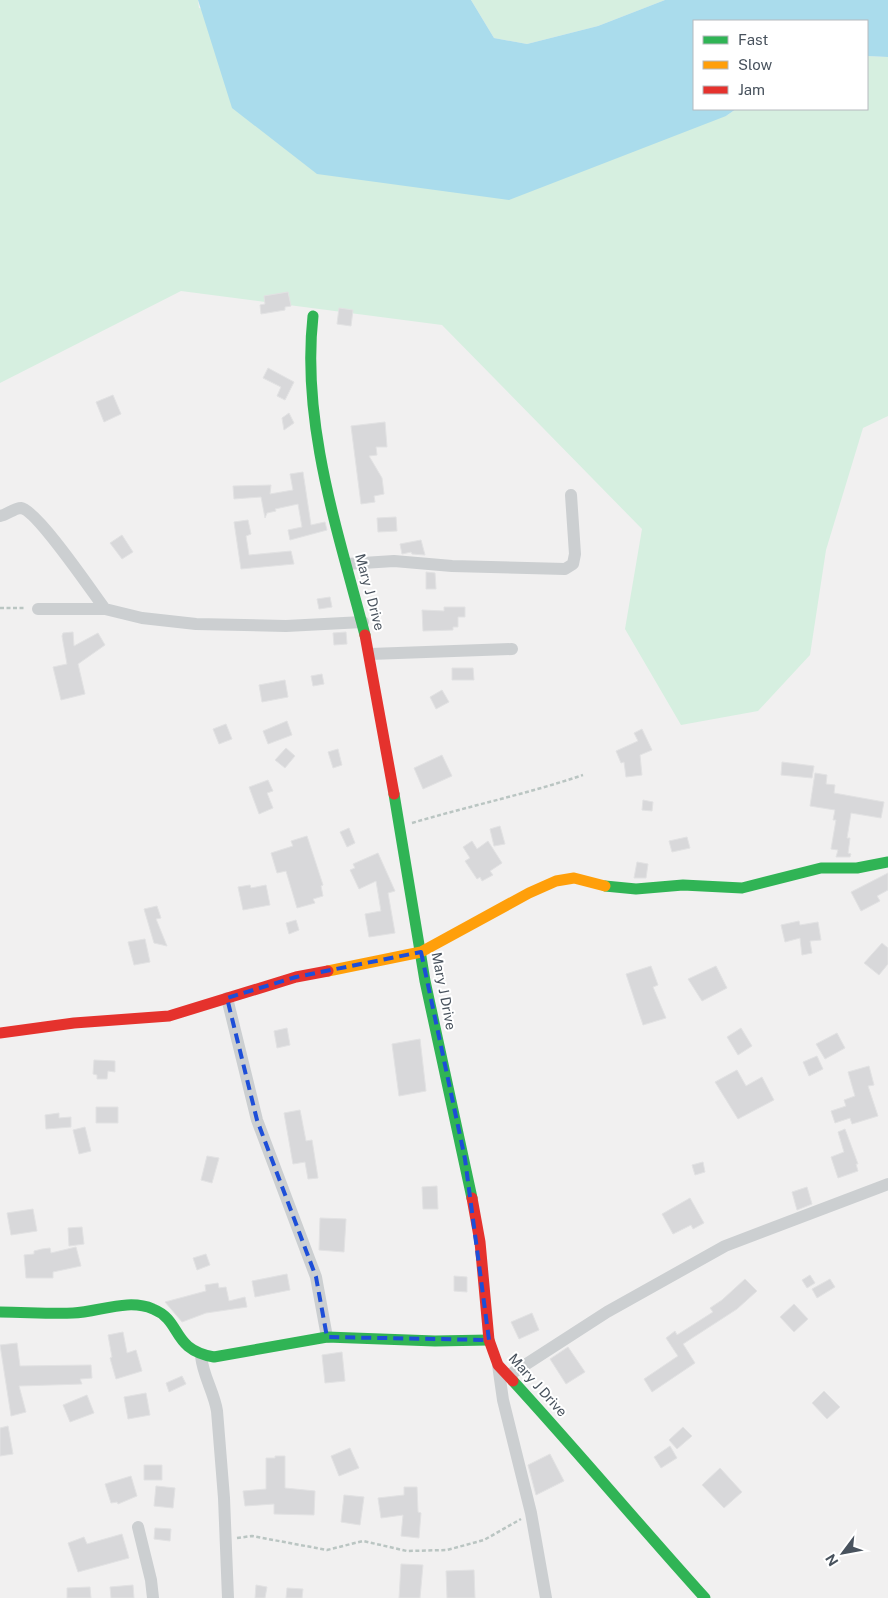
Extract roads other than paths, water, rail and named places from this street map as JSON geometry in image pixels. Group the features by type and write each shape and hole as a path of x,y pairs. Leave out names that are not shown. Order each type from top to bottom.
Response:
{"street":[{"name":"Mary J Drive","path":"313,316 310,343 317,439 370,654 401,826 420,952 465,1159 478,1233 489,1340 498,1365 583,1457 635,1521 705,1598"},
{"path":"347,564 394,561 452,566 565,569 573,564 574,554 571,496"},
{"path":"0,516 18,509 28,511 51,536 105,609"},
{"path":"38,609 105,609 142,618 196,624 286,626 363,622"},
{"path":"370,654 512,649"},
{"path":"0,1033 74,1023 168,1016 296,977 420,952 529,893 556,881 574,878 599,886 636,889 683,885 742,888 821,868 857,868 888,862"},
{"path":"226,998 257,1120 316,1277 327,1337"},
{"path":"508,1376 607,1312 725,1246 888,1184"},
{"path":"0,1312 77,1313 107,1307 133,1305 149,1307 162,1314 189,1351 201,1356 231,1355 276,1344 327,1337 436,1341 489,1340"},
{"path":"201,1356 203,1372 218,1411 228,1598"},
{"path":"498,1365 503,1400 531,1514 546,1598"},
{"path":"138,1527 151,1580 153,1598"}],"water":[{"path":"198,0 471,0 494,38 527,44 598,26 665,0 888,0 888,57 868,56 868,20 693,20 693,110 735,110 726,116 509,200 317,174 232,108"}]}
